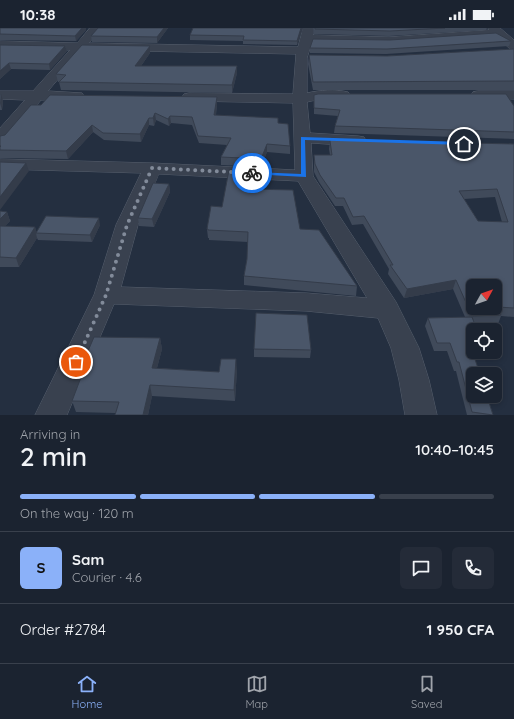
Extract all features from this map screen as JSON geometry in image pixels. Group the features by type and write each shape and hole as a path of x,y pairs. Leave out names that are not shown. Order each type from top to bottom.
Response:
{"street":[{"path":"0,138 96,28"},
{"path":"0,45 77,48 307,46 495,30 514,46"},
{"path":"307,46 300,99 304,176 386,309 405,348 414,380 420,415"},
{"path":"499,52 514,51"},
{"path":"0,95 93,96"},
{"path":"173,97 300,99 317,95 360,95"},
{"path":"468,95 514,95"},
{"path":"303,138 376,142"},
{"path":"0,164 152,168 304,176"},
{"path":"51,415 106,295 127,225 152,168"},
{"path":"106,295 306,302 386,309"}],"building":[{"path":"0,28 82,28 75,36 0,34"},
{"path":"98,28 164,28 157,37 91,36"},
{"path":"193,28 301,28 297,41 243,40 244,36 190,35"},
{"path":"315,28 445,28 390,31"},
{"path":"496,33 511,41 387,49 310,48 313,39 390,40"},
{"path":"0,45 65,46 49,64 9,63 0,71"},
{"path":"82,45 150,46 135,66 237,66 232,85 59,82 66,75 56,74"},
{"path":"514,49 514,81 313,82 309,55 387,56"},
{"path":"506,94 514,106 514,132 335,126 340,110 314,108 314,95"},
{"path":"50,95 217,97 214,115 278,118 278,123 288,124 290,146 267,144 261,159 221,157 231,138 198,136 192,117 170,116 168,119 155,113 153,118 149,118 140,134 103,133 92,125 66,151 0,150 0,136 5,135 31,105 41,105"},
{"path":"331,138 385,141 514,144 514,308 502,307 502,279 466,279 466,302 456,280 407,289 390,265 393,265 364,216 353,217 344,198 336,198 320,175 315,164 314,155 332,155","holes":["497,189 508,222 478,221 459,191"]},
{"path":"0,162 26,163 0,197"},
{"path":"229,170 256,172 248,189 293,190 300,229 319,230 357,286 244,276 247,259 248,232 207,229 211,206 222,207"},
{"path":"153,183 169,184 152,219 138,218"},
{"path":"0,211 7,212 0,219"},
{"path":"46,216 99,218 90,235 36,233"},
{"path":"0,226 35,227 16,258 0,257"},
{"path":"256,313 307,315 311,350 254,349"},
{"path":"472,315 501,315 472,316"},
{"path":"472,317 474,323 466,323 466,359 475,359 478,367 466,367 466,389 459,362 457,362 450,343 437,343 428,318"},
{"path":"94,337 160,338 152,368 219,372 221,359 236,359 234,390 150,385 143,415 115,415 119,402 72,401 83,372 79,372"},
{"path":"470,403 489,403 493,415 472,412"}],"way so far":[{"path":"76,362 106,295 127,225 152,168 252,173"}],"route":[{"path":"252,173 304,176 303,138 464,144"}]}
